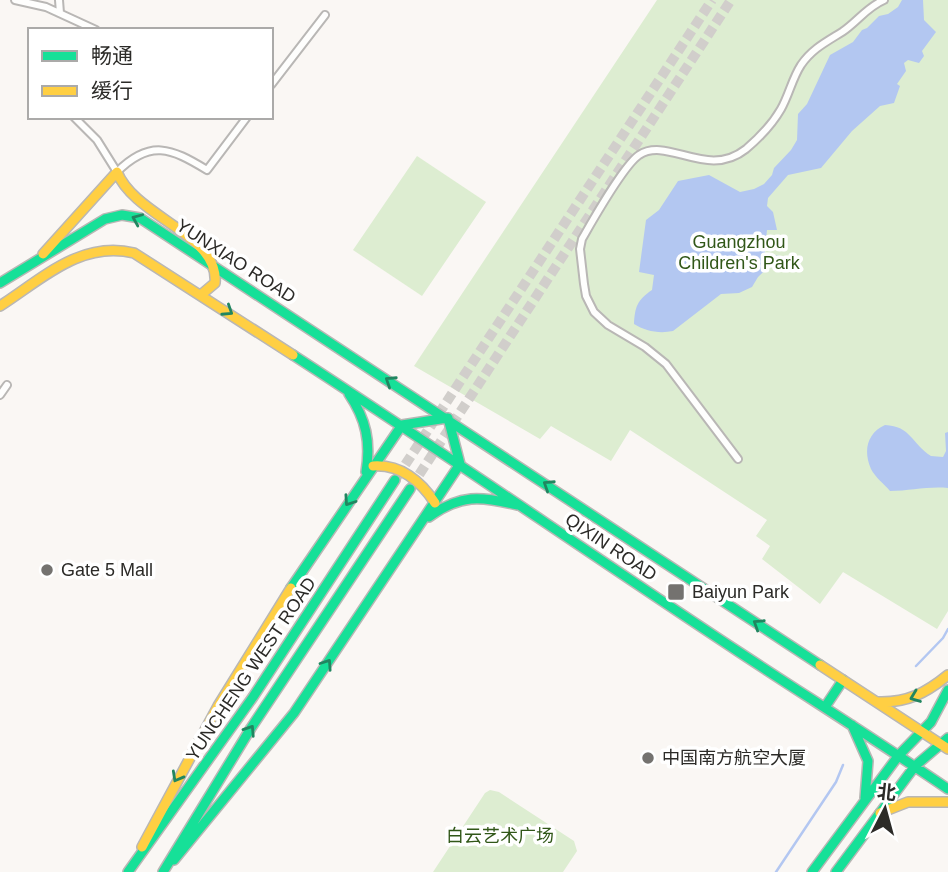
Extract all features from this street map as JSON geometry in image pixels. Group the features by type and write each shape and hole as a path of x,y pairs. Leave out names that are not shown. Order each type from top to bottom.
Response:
{"main road":[{"path":"36,261 117,172 121,183 135,199 191,240 216,266 218,273 214,287 202,295"},
{"name":"YUNXIAO ROAD","path":"0,283 105,219 118,214 128,214 140,218 216,266 448,418"},
{"path":"0,306 75,260 105,249 134,253 402,425 448,418 460,464 294,713 164,872"},
{"path":"328,378 346,391 366,423 370,447 364,479"},
{"name":"QIXIN ROAD","path":"448,418 876,702 946,744"},
{"path":"138,855 157,814 222,696 402,425"},
{"name":"QIXIN ROAD","path":"402,425 948,789"},
{"path":"373,466 382,464 395,467 421,484 435,503"},
{"name":"YUNCHENG WEST ROAD","path":"128,872 220,745 395,480"},
{"name":"YUNCHENG WEST ROAD","path":"164,872 251,728 410,489"},
{"path":"423,523 445,505 462,499 496,499 526,508"},
{"path":"876,702 892,704 915,698 925,694 948,675"},
{"path":"825,707 843,680"},
{"path":"813,872 899,755 935,715 948,690"},
{"path":"851,723 868,761 865,801"},
{"path":"836,872 915,766 946,744"},
{"path":"878,814 908,802 948,802"},
{"path":"836,840 852,851"}],"street":[{"path":"15,0 46,7 92,28"},
{"path":"60,0 60,13"},
{"path":"738,459 666,365 645,347 608,326 594,312 586,296 584,284 580,249 582,239 636,157 643,153 666,151 702,161 725,159 744,150 770,124 781,108 800,67 810,53 820,44 843,32 869,9 884,0"},
{"path":"273,82 324,15"},
{"path":"76,119 97,141 117,172 131,158 151,149 184,155 207,170 245,119"},
{"path":"0,395 6,385"}],"green space":[{"name":"Guangzhou Children's Park","path":"657,0 948,0 948,611 937,629 843,572 820,604 762,559 770,546 756,536 767,520 630,430 611,461 551,426 540,439 414,366"},
{"path":"417,156 486,202 422,296 353,250"},
{"name":"白云艺术广场","path":"490,790 499,792 574,841 577,851 563,872 433,872 485,793"}],"water":[{"path":"902,0 923,0 924,20 936,32 922,51 924,56 919,63 908,60 904,63 906,71 897,84 900,86 894,103 880,106 852,131 821,168 788,175 768,198 767,206 773,212 777,230 767,230 766,240 760,239 760,243 765,244 765,254 780,256 758,277 752,287 739,293 721,294 673,331 652,331 634,324 638,304 652,290 654,275 639,272 646,220 659,210 678,181 709,175 740,192 764,184 797,140 798,114 807,104 830,55 853,42 862,30 879,16 898,7"},
{"path":"885,425 906,432 931,456 943,457 946,451 945,433 948,432 948,488 890,491 873,472 867,456 868,443 874,433"}],"waterway":[{"path":"916,666 943,638 948,629"},
{"path":"776,872 836,782 843,765"}],"tunnel":[{"path":"397,477 712,0"},
{"path":"411,487 731,0"}],"traffic: fast":[{"path":"0,283 105,219 122,215 140,218 820,665"},
{"path":"293,355 948,789"},
{"path":"349,394 366,431 366,472"},
{"path":"291,588 402,425 447,418"},
{"path":"174,860 294,713 460,464 448,418"},
{"path":"128,872 253,697 395,480"},
{"path":"163,872 251,728 410,489"},
{"path":"429,517 451,504 471,499 517,505"},
{"path":"825,707 843,680"},
{"path":"812,872 899,755 931,722 948,690"},
{"path":"852,725 868,761 865,798"},
{"path":"836,872 915,766 948,738"}],"traffic: slow":[{"path":"43,254 117,172 127,188 141,202 191,239 204,252 213,266 215,283 202,294"},
{"path":"0,306 63,264 79,257 115,250 134,253 293,355"},
{"path":"373,466 401,471 416,481 435,503"},
{"path":"142,847 218,706 291,588"},
{"path":"820,665 948,749"},
{"path":"878,702 898,701 916,696 948,675"},
{"path":"880,813 908,802 948,802"}],"place":[{"name":"Gate 5 Mall","path":"47,570"},
{"name":"Baiyun Park","path":"676,592"},
{"name":"中国南方航空大厦","path":"648,758"}]}
